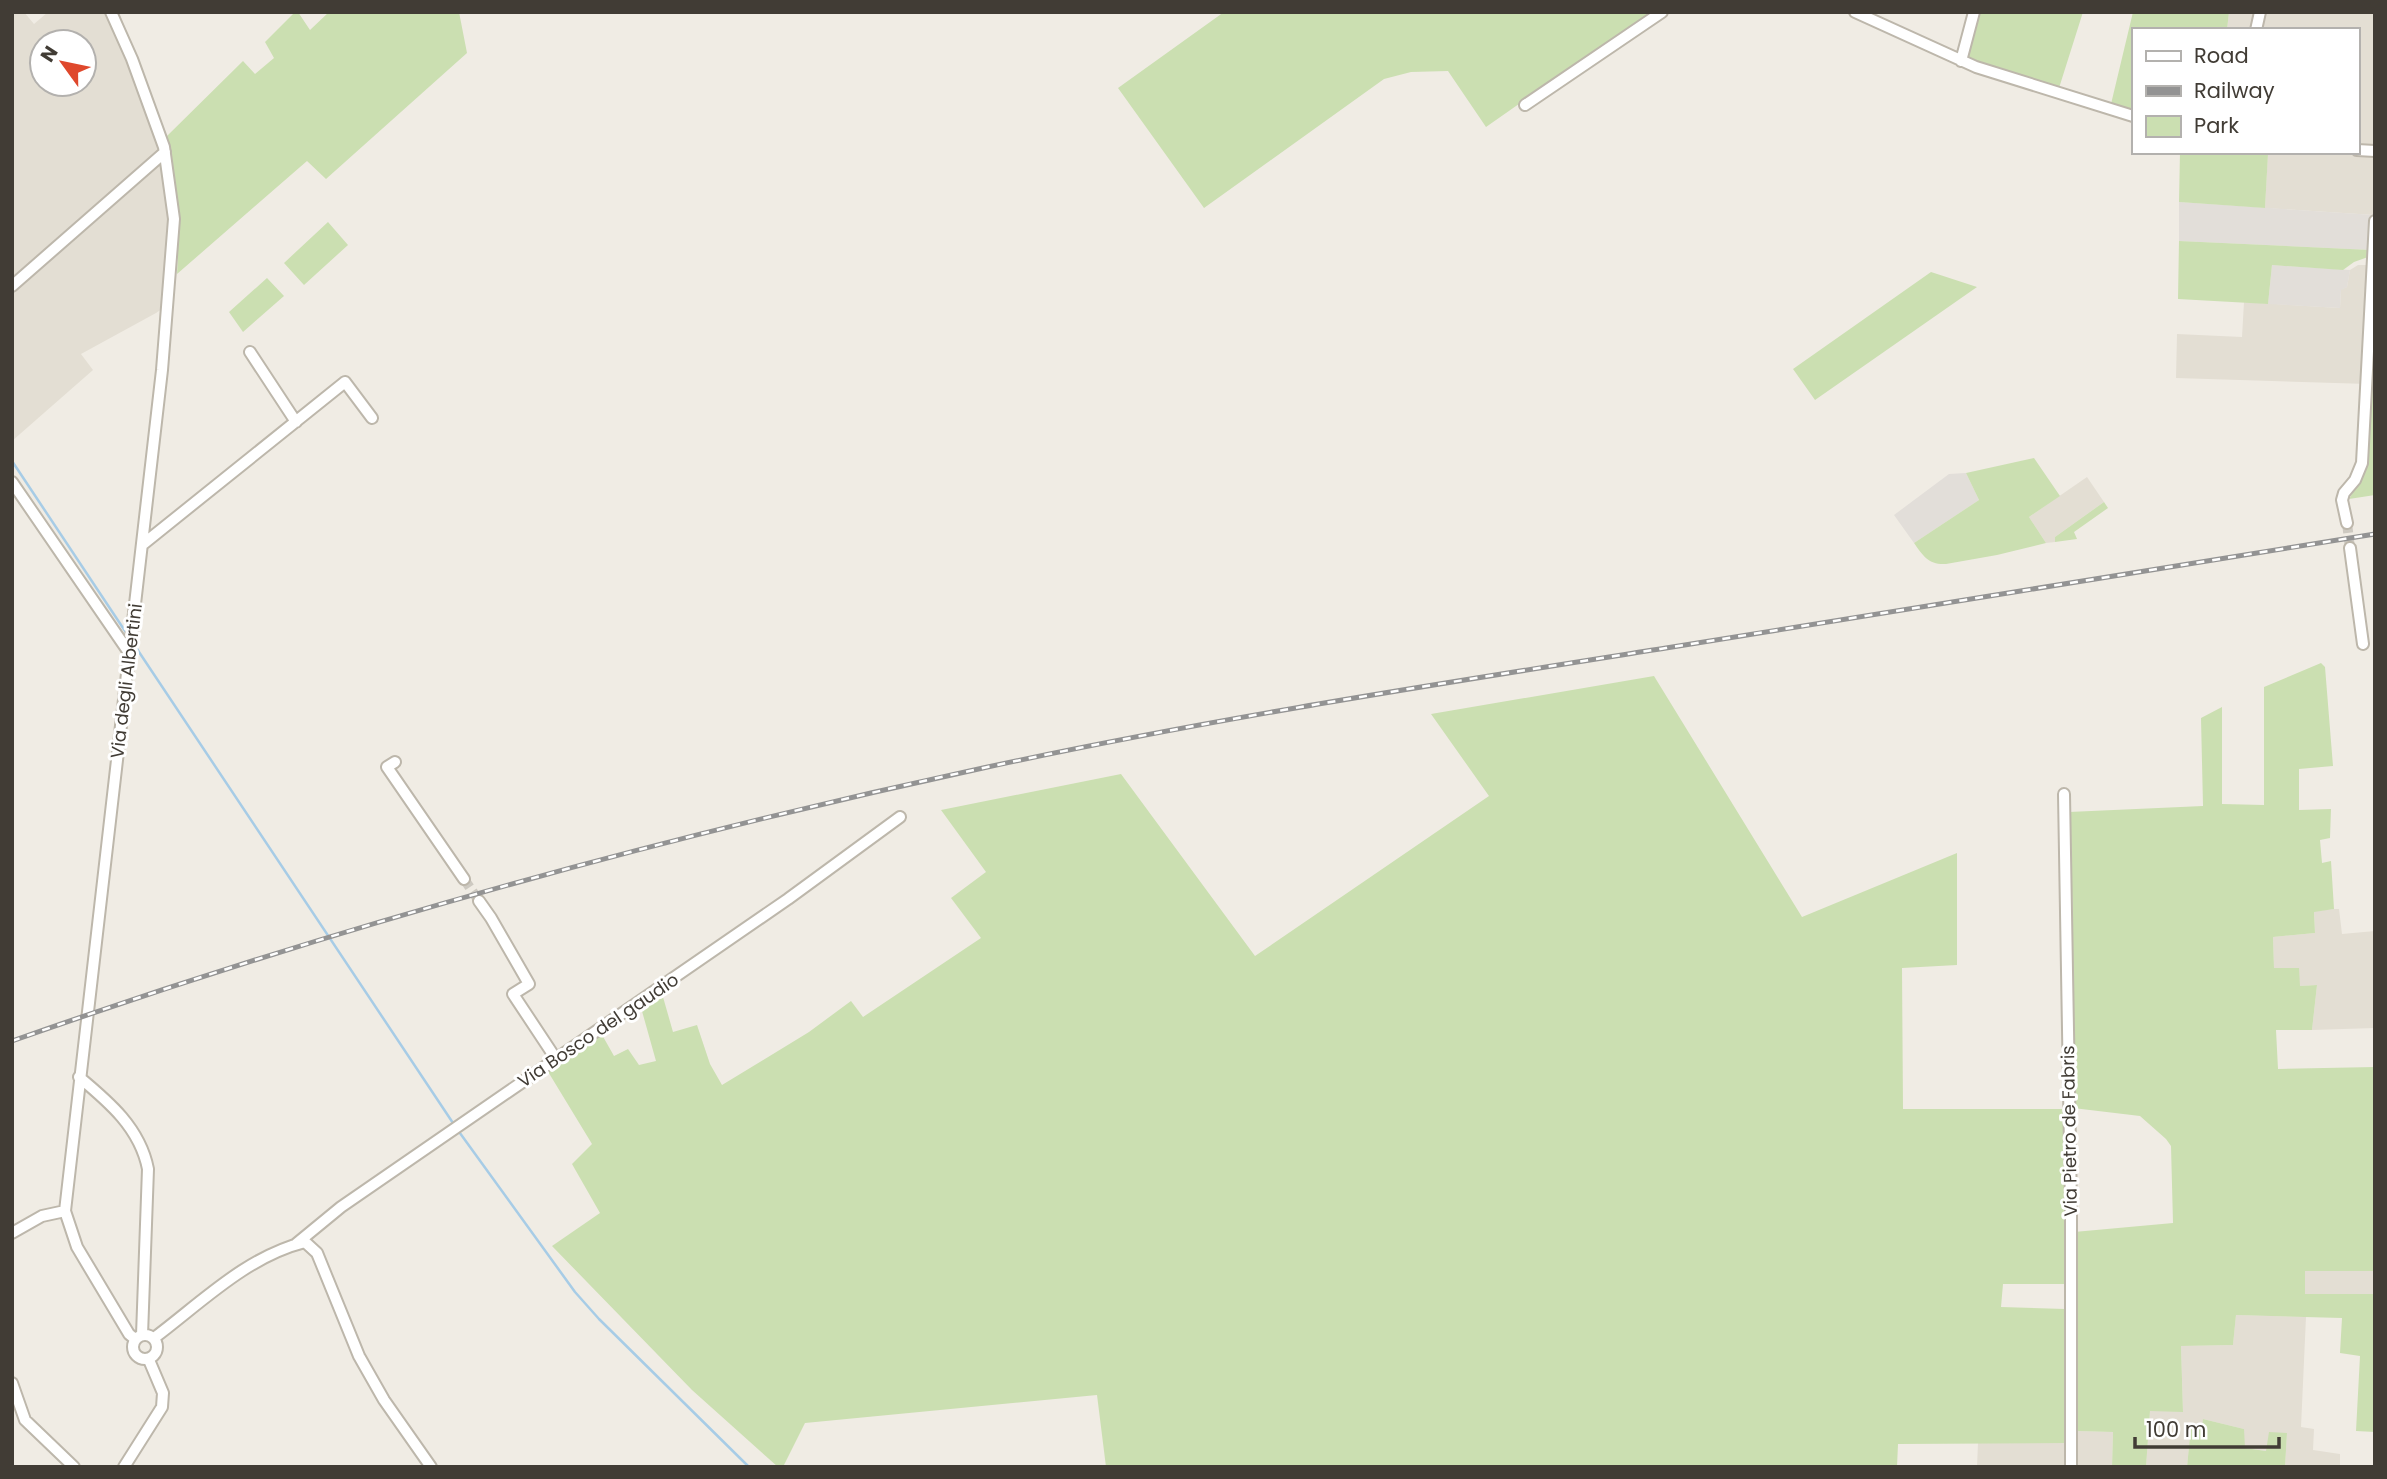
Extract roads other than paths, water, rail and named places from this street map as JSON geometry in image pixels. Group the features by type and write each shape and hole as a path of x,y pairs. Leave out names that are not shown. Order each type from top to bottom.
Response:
{"street":[{"name":"Via degli Albertini","path":"111,12 132,59 165,152 174,219 162,370 65,1211 77,1247 129,1334 139,1337"},
{"path":"1525,105 1662,12"},
{"path":"1855,12 1961,61 2132,116"},
{"path":"1961,61 1974,12"},
{"path":"12,286 165,152"},
{"path":"2347,523 2342,500 2362,463 2375,221"},
{"path":"250,352 296,422"},
{"path":"142,545 345,382 372,418"},
{"path":"12,482 131,645"},
{"path":"2350,548 2363,645"},
{"path":"395,762 387,767 464,879"},
{"name":"Via Pietro de Fabris","path":"2064,794 2071,1220 2071,1467"},
{"name":"Via Bosco del gaudio","path":"154,1338 251,1263 296,1244 341,1207 788,899 900,817"},
{"path":"479,901 528,984 513,995 556,1059"},
{"path":"79,1077 117,1110 145,1155 148,1169 139,1337 133,1346 135,1356 149,1360 158,1348 154,1338 139,1337"},
{"path":"12,1233 42,1216 65,1211"},
{"path":"296,1244 305,1242 317,1253 359,1356 384,1400 431,1467"},
{"path":"124,1467 162,1407 163,1393 149,1360"},
{"path":"12,1383 25,1420 74,1467"}],"waterway":[{"path":"12,461 127,634"},
{"path":"135,646 453,1123"},
{"path":"457,1129 575,1292 749,1467"}],"tunnel":[{"path":"2347,523 2350,548"},
{"path":"464,879 479,901"}],"railway":[{"path":"12,1041 252,961 493,889 737,825 983,768 1324,703 2375,534"}]}
